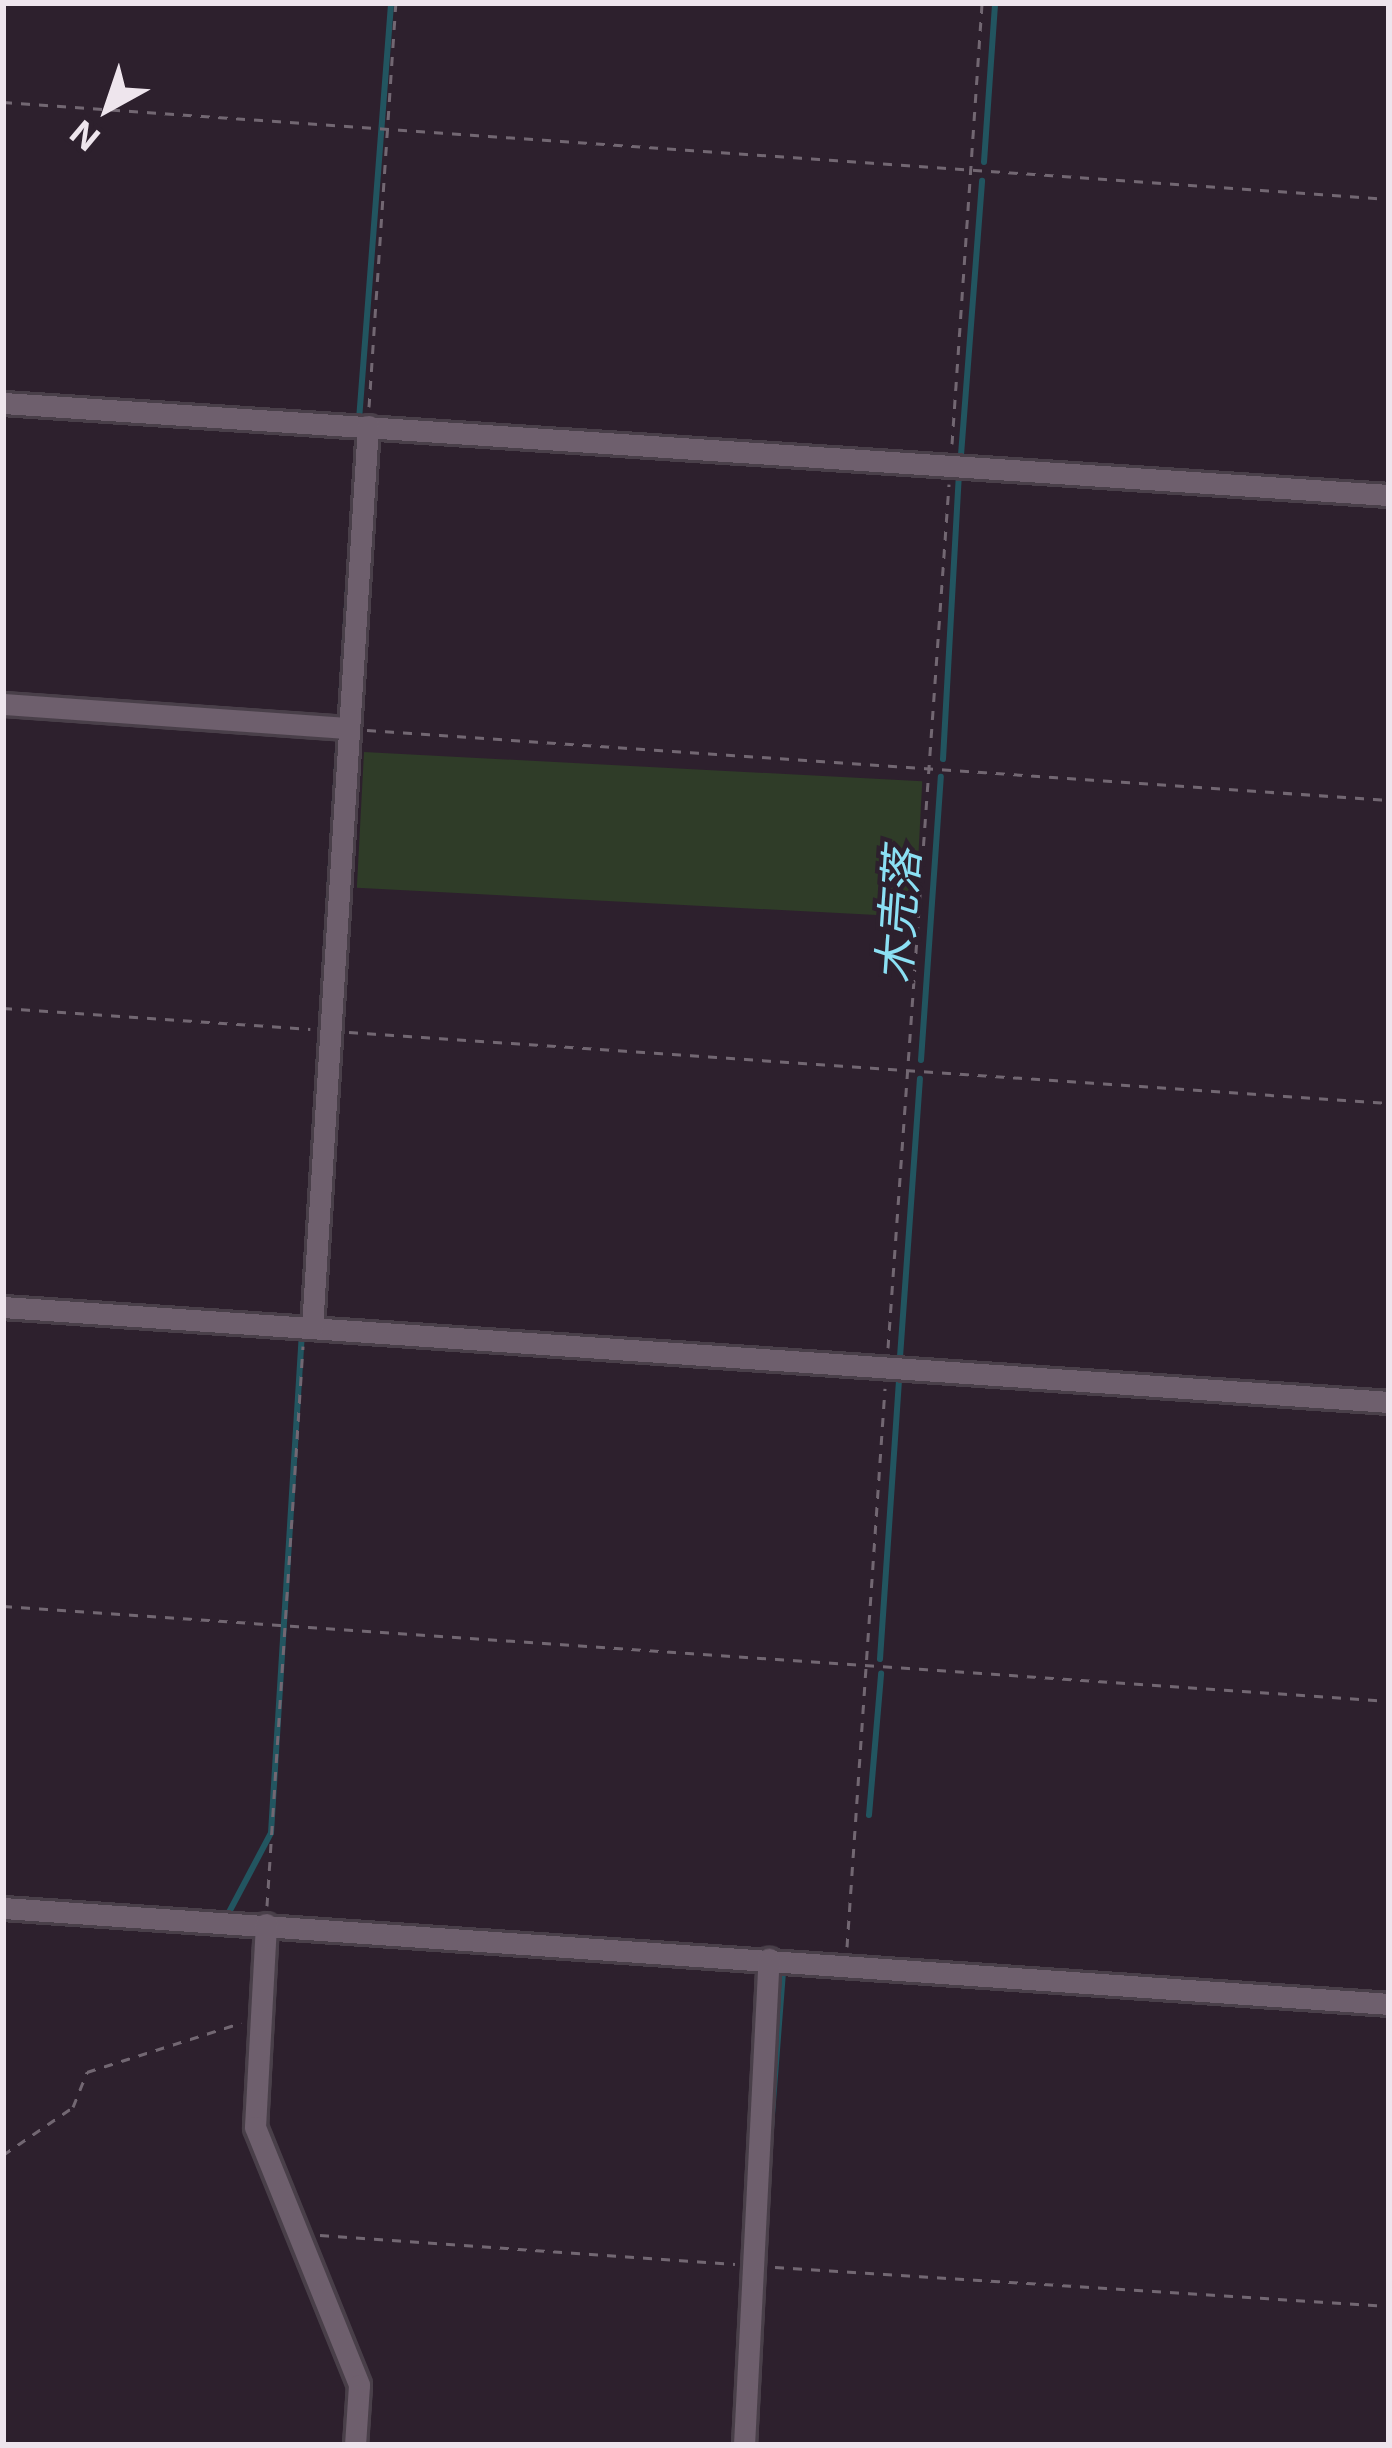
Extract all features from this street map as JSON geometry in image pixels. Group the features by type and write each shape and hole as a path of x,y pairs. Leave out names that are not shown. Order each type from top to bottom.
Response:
{"street":[{"path":"3,403 1389,495"},
{"path":"308,1327 368,426"},
{"path":"3,704 347,728"},
{"path":"3,1307 1389,1402"},
{"path":"3,1908 1389,2004"},
{"path":"266,1924 255,2127 358,2385 356,2445"},
{"path":"744,2445 769,1959"}],"path":[{"path":"368,426 396,3"},
{"path":"845,1966 870,1666 886,1369 982,3"},
{"path":"3,102 1389,199"},
{"path":"347,728 1389,800"},
{"path":"3,1008 1389,1103"},
{"path":"266,1924 308,1327"},
{"path":"3,1606 1389,1701"},
{"path":"3,2155 73,2107 87,2072 260,2015"},
{"path":"294,2233 1389,2306"}],"green space":[{"path":"364,752 922,781 915,917 357,888"}],"waterway":[{"path":"359,420 391,3"},
{"name":"木売落","path":"984,162 995,3"},
{"name":"木売落","path":"961,455 982,181"},
{"name":"木売落","path":"943,759 959,477"},
{"path":"227,1916 271,1833 348,589"},
{"name":"木売落","path":"921,1060 941,777"},
{"name":"木売落","path":"900,1357 920,1079"},
{"name":"木売落","path":"880,1659 899,1381"},
{"name":"木売落","path":"869,1815 881,1674"},
{"path":"769,2154 783,1972"}]}
